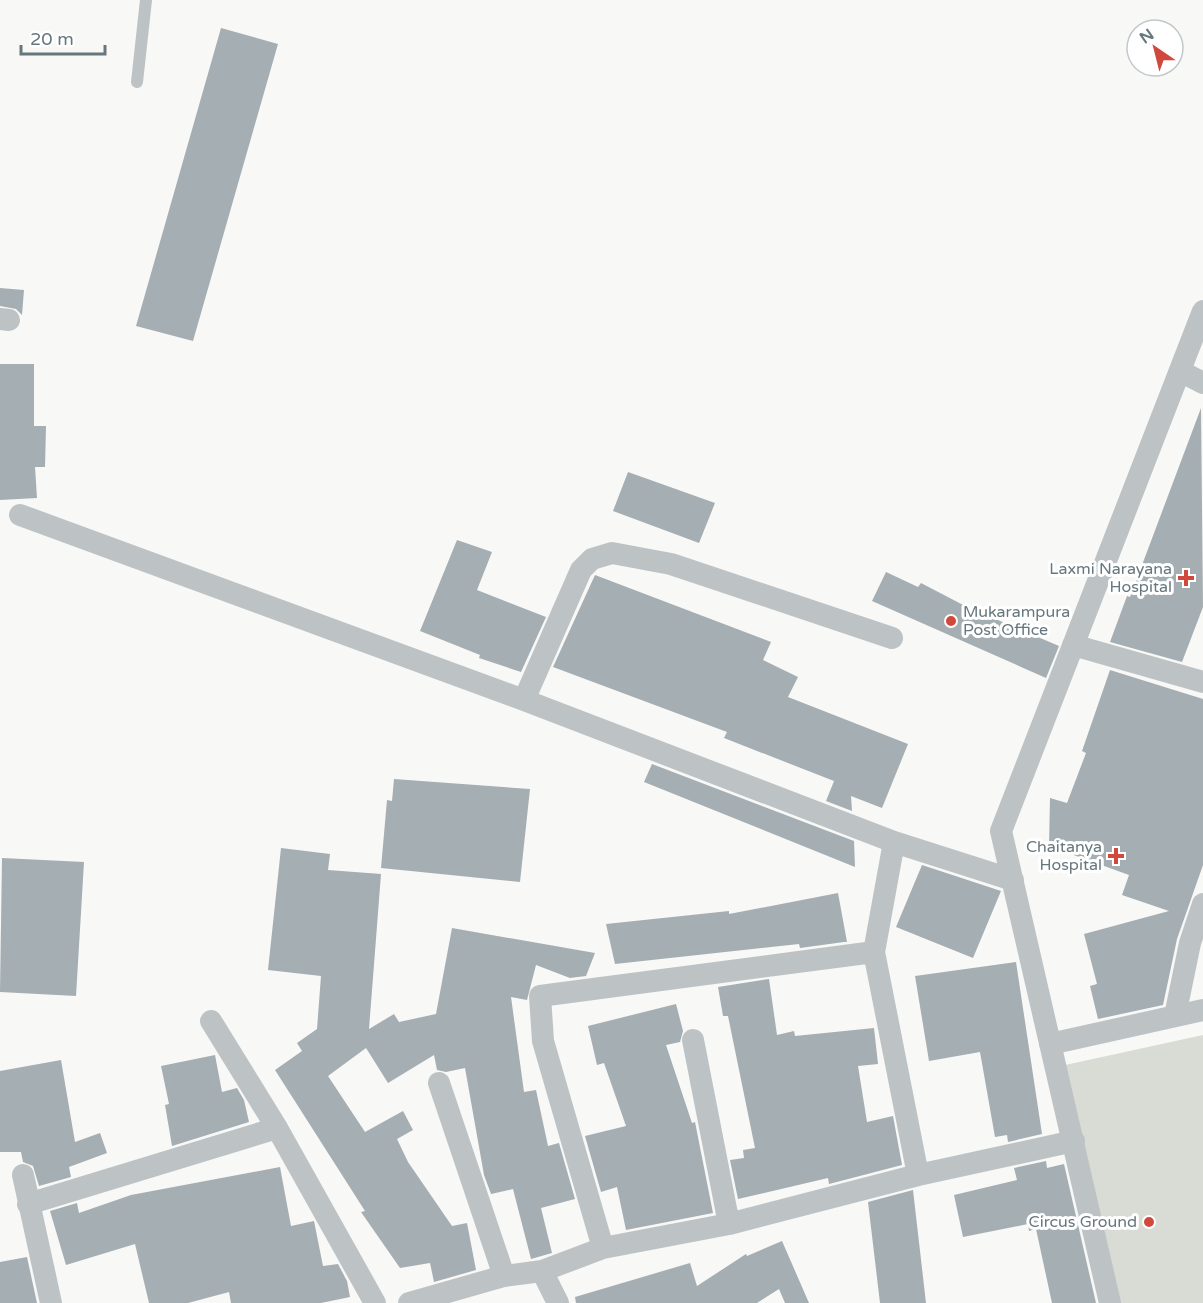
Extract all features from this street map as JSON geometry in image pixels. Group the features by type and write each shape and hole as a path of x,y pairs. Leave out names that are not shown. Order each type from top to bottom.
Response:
{"street":[{"path":"1110,1303 1001,831 1203,311"},
{"path":"1180,371 1203,383"},
{"path":"20,515 524,700 894,842 1013,880"},
{"path":"524,700 581,570 599,555 612,553 671,564 892,638"},
{"path":"1073,645 1203,682"},
{"path":"894,842 874,952 918,1175"},
{"path":"1175,1016 1190,943 1203,904"},
{"path":"603,1248 543,1041 540,996 874,952"},
{"path":"1050,1044 1203,1010"},
{"path":"211,1021 277,1128 375,1303"},
{"path":"693,1040 729,1224"},
{"path":"439,1083 504,1276"},
{"path":"28,1204 277,1128"},
{"path":"408,1303 504,1276 542,1271 603,1248 729,1224 918,1175 1074,1140"},
{"path":"23,1175 51,1303"},
{"path":"542,1271 558,1303"}],"lane":[{"path":"137,82 146,0"}],"shaded area":[{"name":"Circus Ground","path":"1203,1035 1203,1303 1116,1303 1056,1067"}],"building":[{"path":"221,28 278,44 193,341 136,326"},
{"path":"0,288 24,290 22,315 16,309 0,306"},
{"path":"0,364 34,364 34,426 46,426 45,467 35,467 37,498 0,500"},
{"path":"1201,408 1203,607 1182,662 1110,642 1127,596 1130,597"},
{"path":"628,472 715,503 699,543 613,511"},
{"path":"457,540 492,552 477,590 546,617 521,672 479,658 480,655 420,631"},
{"path":"886,572 918,587 921,583 967,607 1059,646 1046,678 872,601"},
{"path":"595,575 771,642 763,660 798,677 788,697 908,744 882,808 851,796 852,811 826,801 834,781 724,738 727,732 553,667"},
{"path":"1110,670 1203,699 1203,865 1177,939 1163,1005 1098,1019 1090,986 1097,984 1084,934 1169,911 1122,895 1129,875 1049,846 1050,798 1067,803 1086,753 1082,751"},
{"path":"652,764 854,841 855,867 644,782"},
{"path":"394,779 530,789 520,882 381,868 387,800 392,801"},
{"path":"281,848 330,854 328,870 381,874 369,1029 394,1014 399,1022 436,1014 452,928 595,953 586,976 570,978 536,965 527,1000 511,997 524,1092 536,1090 548,1146 559,1143 575,1199 541,1208 552,1253 531,1259 513,1189 491,1194 484,1175 465,1068 446,1072 437,1070 434,1055 388,1083 366,1048 328,1076 365,1132 403,1111 413,1130 397,1139 408,1162 452,1226 467,1223 476,1270 434,1282 430,1263 400,1268 361,1212 365,1211 275,1070 302,1051 297,1043 317,1029 321,976 268,970"},
{"path":"2,858 84,862 76,996 0,992"},
{"path":"922,865 1001,891 973,958 896,927"},
{"path":"838,893 847,942 800,948 799,944 615,964 606,924 729,911 729,914"},
{"path":"1016,962 1042,1134 1008,1142 1007,1135 995,1137 980,1052 929,1061 915,976"},
{"path":"769,979 777,1035 794,1031 795,1036 874,1028 878,1064 858,1066 867,1122 893,1116 902,1165 829,1184 828,1178 738,1199 730,1160 744,1158 743,1150 755,1148 728,1016 723,1016 718,987"},
{"path":"676,1004 683,1031 680,1042 666,1045 692,1123 695,1122 713,1213 626,1230 617,1187 601,1192 585,1136 626,1126 604,1063 597,1065 588,1026"},
{"path":"215,1055 222,1092 237,1088 244,1100 249,1122 172,1146 165,1105 169,1104 161,1066"},
{"path":"61,1060 75,1142 100,1133 107,1153 69,1167 71,1177 39,1186 33,1166 23,1162 21,1152 0,1152 0,1071"},
{"path":"1046,1161 1047,1168 1064,1164 1096,1303 1052,1303 1036,1229 1029,1231 1028,1224 963,1237 954,1195 1017,1180 1014,1168"},
{"path":"280,1167 291,1226 314,1221 323,1266 338,1264 347,1281 350,1297 321,1303 231,1303 229,1292 188,1303 149,1303 135,1244 66,1265 50,1211 77,1203 79,1213 131,1195"},
{"path":"913,1190 926,1303 880,1303 868,1202"},
{"path":"782,1241 809,1303 785,1303 779,1289 757,1303 576,1303 575,1297 690,1263 697,1286 746,1254 747,1256"},
{"path":"27,1257 37,1303 0,1303 0,1262"}],"place":[{"name":"Laxmi Narayana Hospital","path":"1186,578"},
{"name":"Mukarampura Post Office","path":"951,621"},
{"name":"Chaitanya Hospital","path":"1116,856"},
{"name":"Circus Ground","path":"1149,1222"}]}
